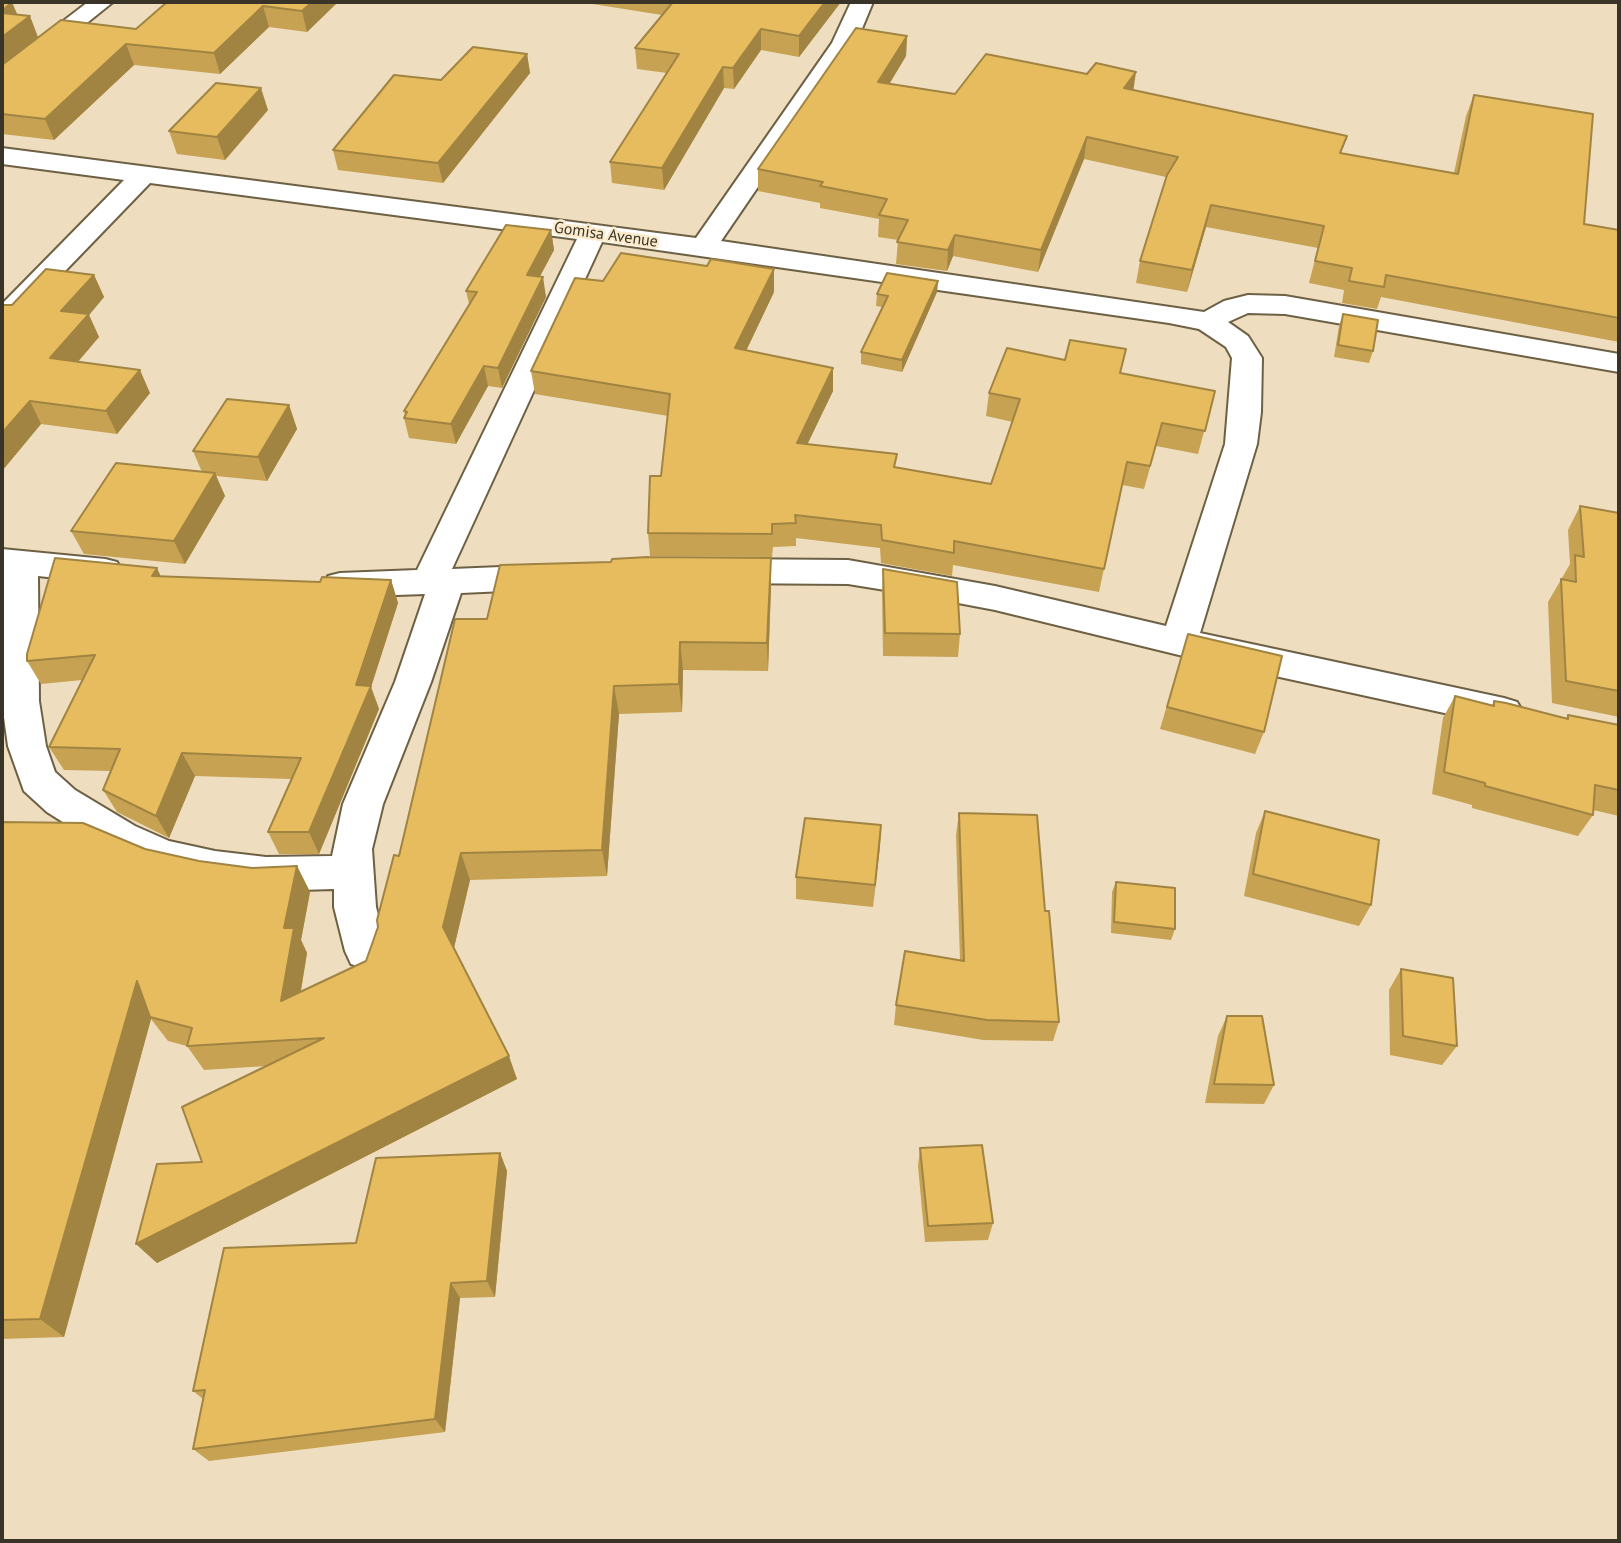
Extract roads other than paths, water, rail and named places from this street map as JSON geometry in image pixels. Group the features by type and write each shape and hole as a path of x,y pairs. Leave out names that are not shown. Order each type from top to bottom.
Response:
{"street":[{"path":"2,79 102,2"},
{"path":"703,247 844,43 862,2"},
{"name":"Gomisa Avenue","path":"2,156 703,247 1169,314 1208,322"},
{"path":"2,320 144,174"},
{"path":"366,951 355,907 352,849 363,804 413,682 437,583 593,233"},
{"path":"1180,642 1241,444 1247,358 1238,342 1208,322 1225,310 1241,306 1285,305 1619,363"},
{"path":"135,574 11,562 22,712 27,746 38,779 54,794 121,838 163,856 215,868 266,874 353,872"},
{"path":"691,571 848,572 995,598 1180,642 1538,718"},
{"path":"312,584 437,583 587,575"}]}
